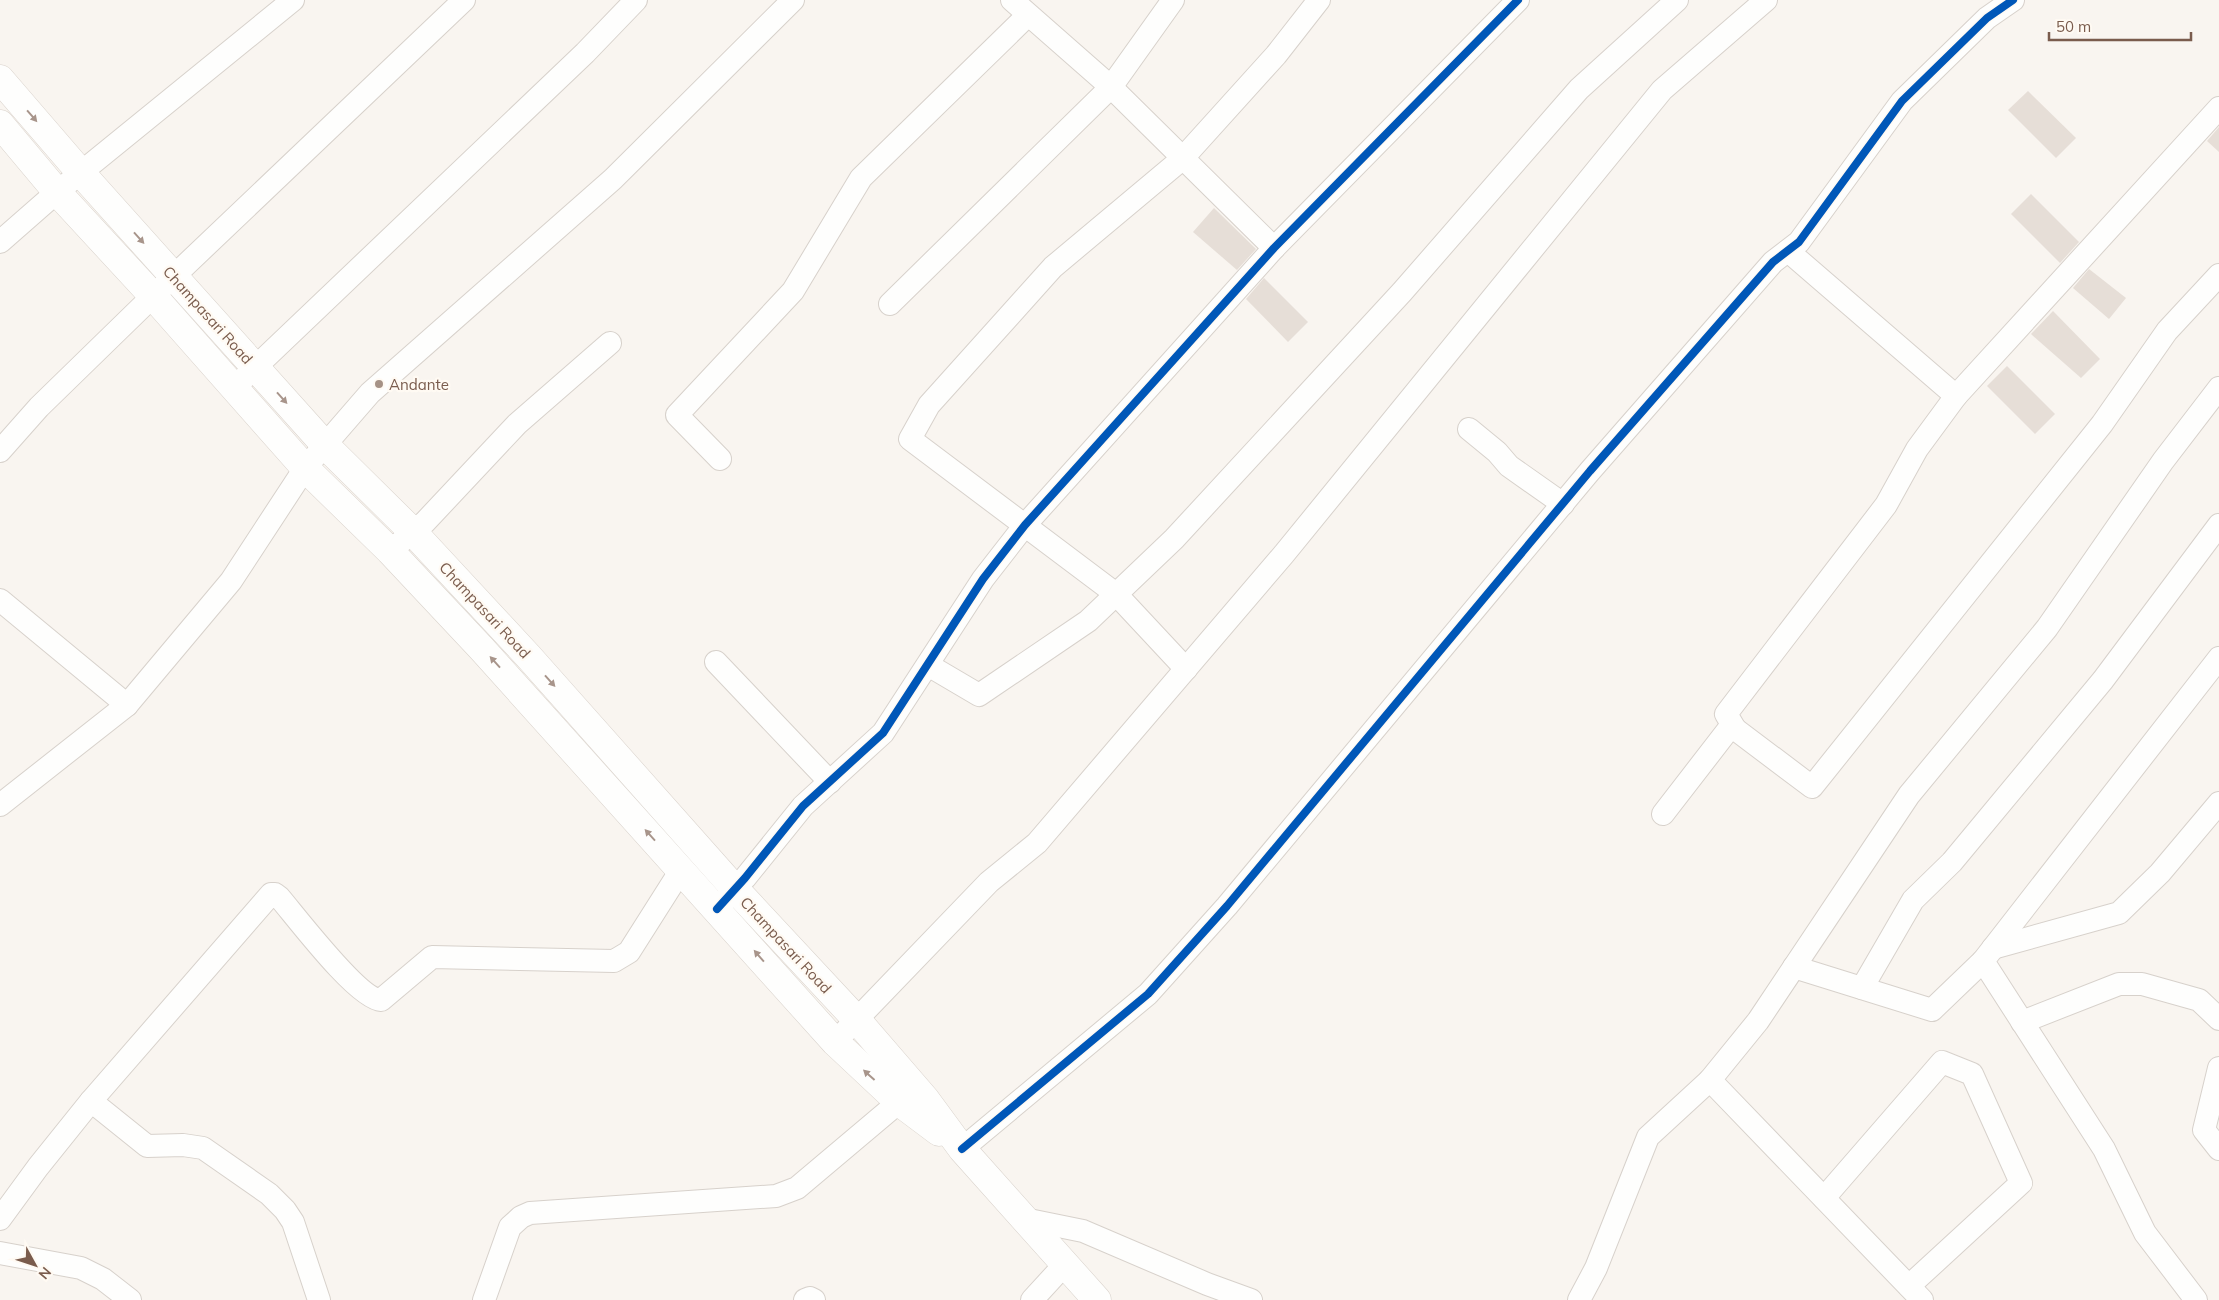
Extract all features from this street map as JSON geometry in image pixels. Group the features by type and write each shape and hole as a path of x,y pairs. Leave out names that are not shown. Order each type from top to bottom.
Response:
{"main road":[{"name":"Champasari Road","path":"0,79 173,277 324,445 413,532 529,657 726,899 835,1042 899,1102 962,1149"},
{"name":"Champasari Road","path":"0,124 57,192 234,386 304,468 390,551 482,649 681,870 726,899 857,1020 908,1077 962,1149 1097,1300"}],"street":[{"path":"0,242 57,192 293,0"},
{"path":"0,451 39,407 153,296 464,0"},
{"path":"234,386 578,60 636,0"},
{"path":"0,805 127,705 230,581 304,468 370,393 612,179 793,0"},
{"path":"890,304 1111,87 1173,0"},
{"path":"1186,669 1116,594 910,439 929,405 1053,267 1182,159 1276,54 1319,0"},
{"path":"726,899 803,806 883,733 983,579 1025,525 1274,248 1518,0"},
{"path":"928,665 979,695 1088,621 1174,539 1395,299 1579,89 1677,0"},
{"path":"835,1042 989,882 1037,843 1284,554 1662,90 1766,0"},
{"path":"962,1149 1148,994 1227,906 1563,504 1773,262 1799,242 1902,101 1987,18 2014,0"},
{"path":"720,460 677,415 793,291 861,178 1020,7 1111,87 1274,248"},
{"path":"1735,729 1726,714 1886,505 1917,449 1956,396 2219,108"},
{"path":"1788,250 1956,396"},
{"path":"1663,814 1731,726 1812,787 2096,432 2167,331 2219,275"},
{"path":"390,551 425,522 517,424 610,343"},
{"path":"1579,1300 1596,1268 1648,1138 1710,1080 1758,1021 1909,795 2047,628 2164,461 2219,388"},
{"path":"1469,429 1497,452 1509,466 1563,504"},
{"path":"1862,988 1913,900 1952,862 2103,680 2219,525"},
{"path":"0,600 127,705"},
{"path":"1794,967 1932,1010 1988,955 2219,658"},
{"path":"716,662 830,782"},
{"path":"1988,955 2119,913 2160,873 2219,803"},
{"path":"0,1220 38,1167 91,1101 270,894 279,897 352,983 374,1000 380,1000 432,956 614,961 629,952 681,870"},
{"path":"1988,955 2022,1022 2104,1149 2145,1233 2196,1300"},
{"path":"2022,1022 2119,984 2142,984 2199,1000 2219,1019"},
{"path":"1710,1080 1915,1293 2021,1183 1972,1074 1942,1062 1824,1198"},
{"path":"2219,1068 2204,1130 2219,1149"},
{"path":"91,1101 147,1146 182,1145 203,1148 269,1194 285,1210 293,1222 319,1300"},
{"path":"484,1300 510,1227 521,1217 530,1213 776,1196 797,1188 899,1102"},
{"path":"1024,1220 1083,1231 1251,1300"},
{"path":"0,1253 81,1268 103,1279 130,1300"},
{"path":"1032,1300 1065,1264"},
{"path":"805,1300 810,1298 814,1300"}],"building":[{"path":"2028,91 2076,138 2056,158 2008,110"},
{"path":"2219,127 2219,152 2207,141"},
{"path":"2031,194 2079,242 2060,263 2011,214"},
{"path":"1214,208 1256,249 1237,270 1193,232"},
{"path":"2089,269 2126,298 2109,319 2073,288"},
{"path":"1264,278 1308,322 1288,342 1246,299"},
{"path":"2053,311 2100,359 2081,378 2031,334"},
{"path":"2007,366 2055,414 2035,434 1987,386"}],"cycle path":[{"path":"717,909 745,878 803,806 883,733 983,579 1025,525 1274,248 1518,0"},
{"path":"962,1149 1148,994 1227,906 1590,471 1773,262 1799,242 1902,101 1987,18 2013,0"}],"place":[{"name":"Andante","path":"379,384"}]}
